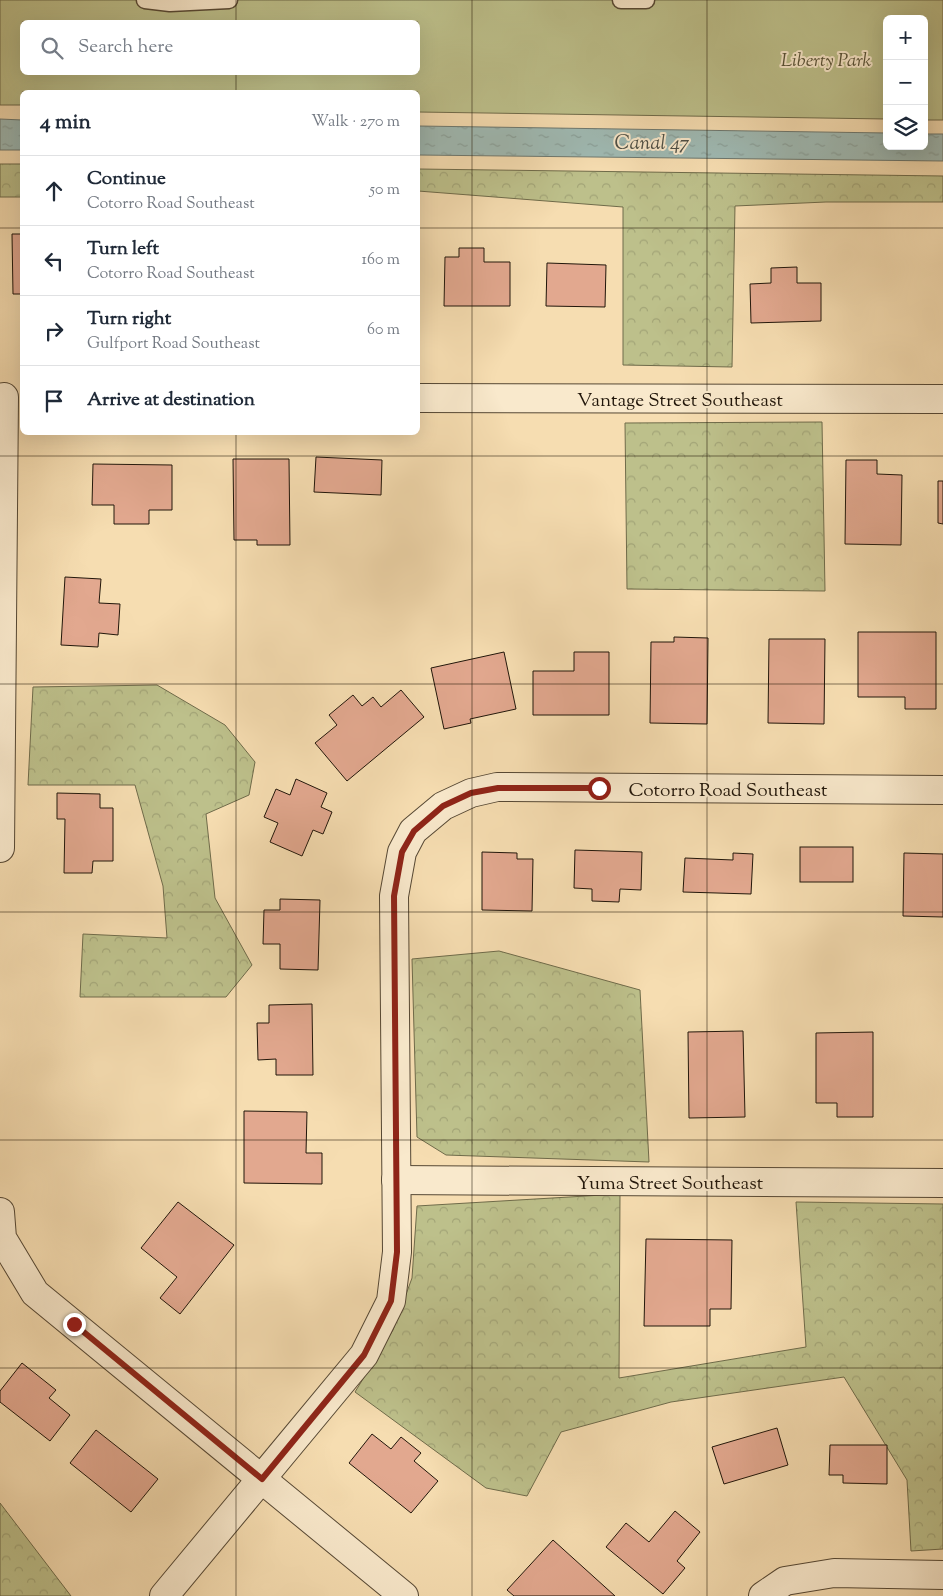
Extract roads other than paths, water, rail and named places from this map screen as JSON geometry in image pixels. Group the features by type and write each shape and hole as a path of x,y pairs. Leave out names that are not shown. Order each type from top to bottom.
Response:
{"street":[{"path":"0,848 9,397"},
{"name":"Vantage Street Southeast","path":"420,398 943,399"},
{"name":"Cotorro Road Southeast","path":"164,1596 364,1355 391,1301 397,1252 394,896 402,852 414,831 443,806 471,793 498,788 943,790"},
{"name":"Yuma Street Southeast","path":"396,1180 943,1183"},
{"path":"0,1212 2,1238 36,1293 404,1596"},
{"path":"763,1596 785,1582 834,1573 943,1575"}],"lane":[{"path":"145,0 170,4 229,0"},
{"path":"621,0 646,0"}],"water":[{"path":"0,119 20,120 20,150 0,150"},
{"name":"Canal 47","path":"420,126 883,133 883,150 928,150 928,134 943,134 943,161 420,155"}],"park label":[{"name":"Liberty Park","path":"826,59"}]}
